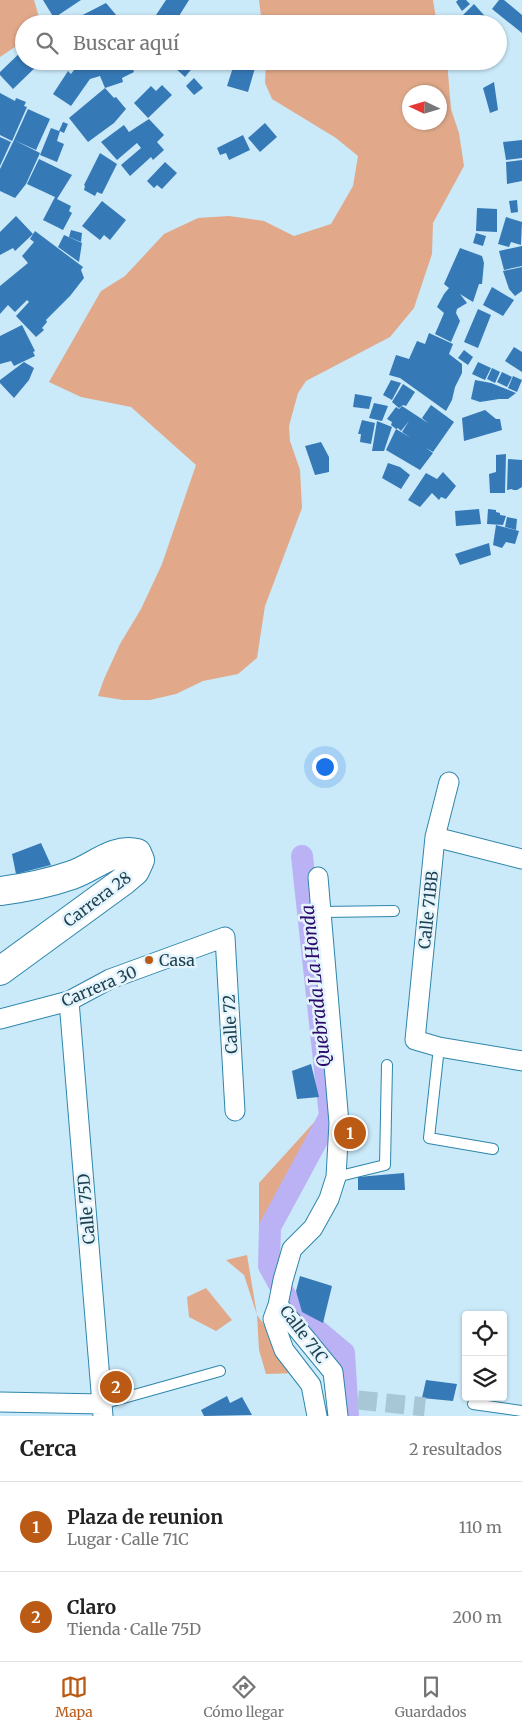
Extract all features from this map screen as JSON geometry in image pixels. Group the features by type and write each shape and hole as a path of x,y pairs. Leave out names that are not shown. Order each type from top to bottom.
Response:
{"street":[{"name":"Calle 71BB","path":"439,1047 415,1040 435,837 449,782"},
{"path":"435,837 522,859"},
{"name":"Carrera 28","path":"0,891 72,875 128,851 137,853 140,860 135,871 122,882 0,971"},
{"name":"Calle 71C","path":"318,877 339,1123 336,1177 329,1199 313,1228 292,1249 282,1280 278,1305 333,1372 338,1416"},
{"name":"Carrera 30","path":"0,1019 69,1001 110,979 225,937"},
{"name":"Calle 72","path":"225,937 235,1112"},
{"name":"Calle 75D","path":"69,1001 103,1410"},
{"path":"439,1047 522,1061"},
{"path":"278,1305 273,1319 276,1328 284,1350 311,1385 317,1416"},
{"path":"0,1402 103,1410"}],"lane":[{"path":"322,912 394,911"},
{"path":"439,1047 429,1138 493,1150"},
{"path":"336,1177 385,1166 387,1065"},
{"path":"103,1410 220,1372"},
{"path":"473,1404 522,1411"}],"shaded area":[{"path":"0,0 34,0 38,15 15,15 15,47 0,57"},
{"path":"259,0 433,0 436,15 261,15"},
{"path":"266,70 448,70 451,109 459,133 464,166 433,223 432,254 414,308 390,337 306,381 298,393 289,426 290,441 300,470 302,508 265,606 257,658 238,674 203,681 176,694 150,700 123,700 98,696 120,644 141,609 162,564 196,465 131,407 81,397 49,382 101,291 125,276 164,234 198,218 229,216 264,221 294,236 331,224 353,186 358,156 336,138 272,99 265,83"},
{"path":"318,1118 259,1239 259,1183"},
{"path":"247,1255 257,1315 244,1275 226,1260"},
{"path":"206,1288 232,1320 216,1331 189,1317 187,1297"},
{"path":"257,1315 299,1373 266,1374 259,1350"}],"building":[{"path":"43,0 81,0 58,15 52,15"},
{"path":"166,0 189,0 180,15 156,15"},
{"path":"458,0 466,0 470,4 462,11 456,2"},
{"path":"499,0 504,0 522,15 522,33 507,21 507,15 500,15 492,9"},
{"path":"106,3 116,15 83,15"},
{"path":"474,4 484,15 463,15"},
{"path":"15,58 15,70 33,70 13,89 0,75 0,72"},
{"path":"74,70 133,70 134,72 122,78 123,82 105,88 100,76 90,79 71,106 53,94 68,71 71,74"},
{"path":"177,70 191,70 185,77"},
{"path":"232,70 254,70 248,92 227,86"},
{"path":"194,78 203,88 194,95 186,86"},
{"path":"494,82 498,110 490,113 483,88"},
{"path":"162,85 172,95 148,118 134,103 151,86 156,91"},
{"path":"105,88 126,109 114,123 88,142 69,118"},
{"path":"0,93 15,101 16,98 26,102 24,106 27,107 12,141 0,135"},
{"path":"28,109 50,119 36,150 14,140"},
{"path":"149,119 164,135 157,142 164,150 153,160 151,157 130,176 121,165 141,148 137,143 117,160 101,142 124,125 129,132"},
{"path":"63,122 68,124 64,133 60,131 57,141 64,144 57,162 40,155 51,128 59,131"},
{"path":"265,123 277,137 260,152 248,138"},
{"path":"243,135 250,150 229,160 226,153 220,155 217,148"},
{"path":"0,137 11,142 0,166"},
{"path":"14,140 40,153 26,184 15,198 0,191 0,169"},
{"path":"522,140 522,158 506,160 503,142"},
{"path":"100,153 117,164 102,194 97,192 95,196 84,190 84,185"},
{"path":"39,159 72,175 57,199 71,206 69,211 72,213 63,230 43,220 55,197 27,184"},
{"path":"522,160 522,181 507,184 506,162"},
{"path":"165,162 177,173 162,189 157,185 154,188 147,181"},
{"path":"517,200 518,212 511,213 509,201"},
{"path":"102,201 126,220 110,240 104,235 100,240 82,226"},
{"path":"477,208 497,209 497,232 476,231"},
{"path":"16,216 33,234 15,251 13,248 0,255 0,232"},
{"path":"506,217 522,222 521,245 511,242 509,247 498,244"},
{"path":"71,230 82,233 81,242 69,237"},
{"path":"35,231 83,267 81,270 84,278 70,296 46,320 47,322 42,328 44,330 36,337 16,316 29,302 27,300 15,312 8,305 0,314 0,286 28,263 22,256 34,242 30,239"},
{"path":"476,233 486,236 483,246 473,243"},
{"path":"64,235 82,243 79,262 58,247"},
{"path":"522,246 522,266 504,270 499,251"},
{"path":"460,248 482,256 484,263 482,284 479,284 473,302 460,294 467,303 457,309 456,313 460,321 451,342 435,334 444,313 437,307 449,288 444,284"},
{"path":"522,267 522,291 515,296 509,289 503,271"},
{"path":"492,287 514,300 503,316 483,305"},
{"path":"478,309 491,315 478,348 464,342"},
{"path":"22,325 35,351 33,352 35,356 14,366 11,361 0,364 0,336"},
{"path":"429,333 453,344 449,354 462,364 462,373 446,411 400,378 389,375 396,355 409,359 417,341 425,344"},
{"path":"514,347 522,352 522,372 505,361"},
{"path":"464,350 473,357 468,365 458,358"},
{"path":"24,362 34,368 29,380 14,398 0,383 0,380"},
{"path":"478,362 491,368 485,380 472,374"},
{"path":"492,368 500,372 495,383 487,379"},
{"path":"502,372 512,377 507,387 497,382"},
{"path":"513,376 522,380 517,392 508,388"},
{"path":"391,380 401,383 392,400 383,395"},
{"path":"475,380 491,383 516,393 508,399 480,402 471,399"},
{"path":"403,384 415,392 406,406 403,405 399,408 392,402"},
{"path":"355,394 372,397 369,409 353,407"},
{"path":"374,403 388,406 382,421 369,418"},
{"path":"431,405 454,422 433,452 426,448 433,453 420,470 386,450 396,429 391,425 392,422 387,419 396,407 399,409 402,406 428,423 422,418","holes":["409,421 402,432 411,438 396,429 398,428 401,431"]},
{"path":"485,410 496,419 500,419 502,430 464,441 462,418"},
{"path":"362,420 375,423 371,444 360,442 361,434 358,434"},
{"path":"377,421 392,427 384,451 372,451"},
{"path":"321,442 329,457 329,472 315,475 305,446"},
{"path":"506,454 505,493 490,493 489,474 496,472 496,455"},
{"path":"508,459 522,460 522,487 517,490 507,490"},
{"path":"388,463 400,467 410,475 401,489 382,478"},
{"path":"443,472 456,486 446,499 441,497 439,500 432,493 420,507 408,500 426,473 437,479"},
{"path":"479,509 481,524 456,526 455,511"},
{"path":"488,509 496,510 500,515 506,516 503,525 487,524"},
{"path":"507,517 517,519 516,530 505,527"},
{"path":"496,525 519,531 515,544 506,542 502,548 493,545"},
{"path":"489,543 491,555 460,565 455,554"},
{"path":"41,843 51,865 16,874 12,854"},
{"path":"311,1064 319,1097 297,1099 292,1071"},
{"path":"404,1173 405,1190 358,1190 358,1177"},
{"path":"300,1276 332,1286 323,1323 302,1312 296,1291"},
{"path":"426,1380 457,1384 453,1401 422,1398"},
{"path":"227,1396 230,1403 242,1397 252,1415 204,1416 201,1410"}],"waterway":[{"name":"Quebrada La Honda","path":"279,1284 269,1266 270,1227 330,1116 302,856"},
{"name":"Quebrada La Honda","path":"281,1288 294,1311 344,1353 348,1416"}],"tunnel":[{"path":"358,1400 425,1407"}],"place":[{"name":"Casa","path":"149,960"},
{"name":"Plaza de reunion","path":"350,1133"},
{"name":"Claro","path":"116,1387"}]}
